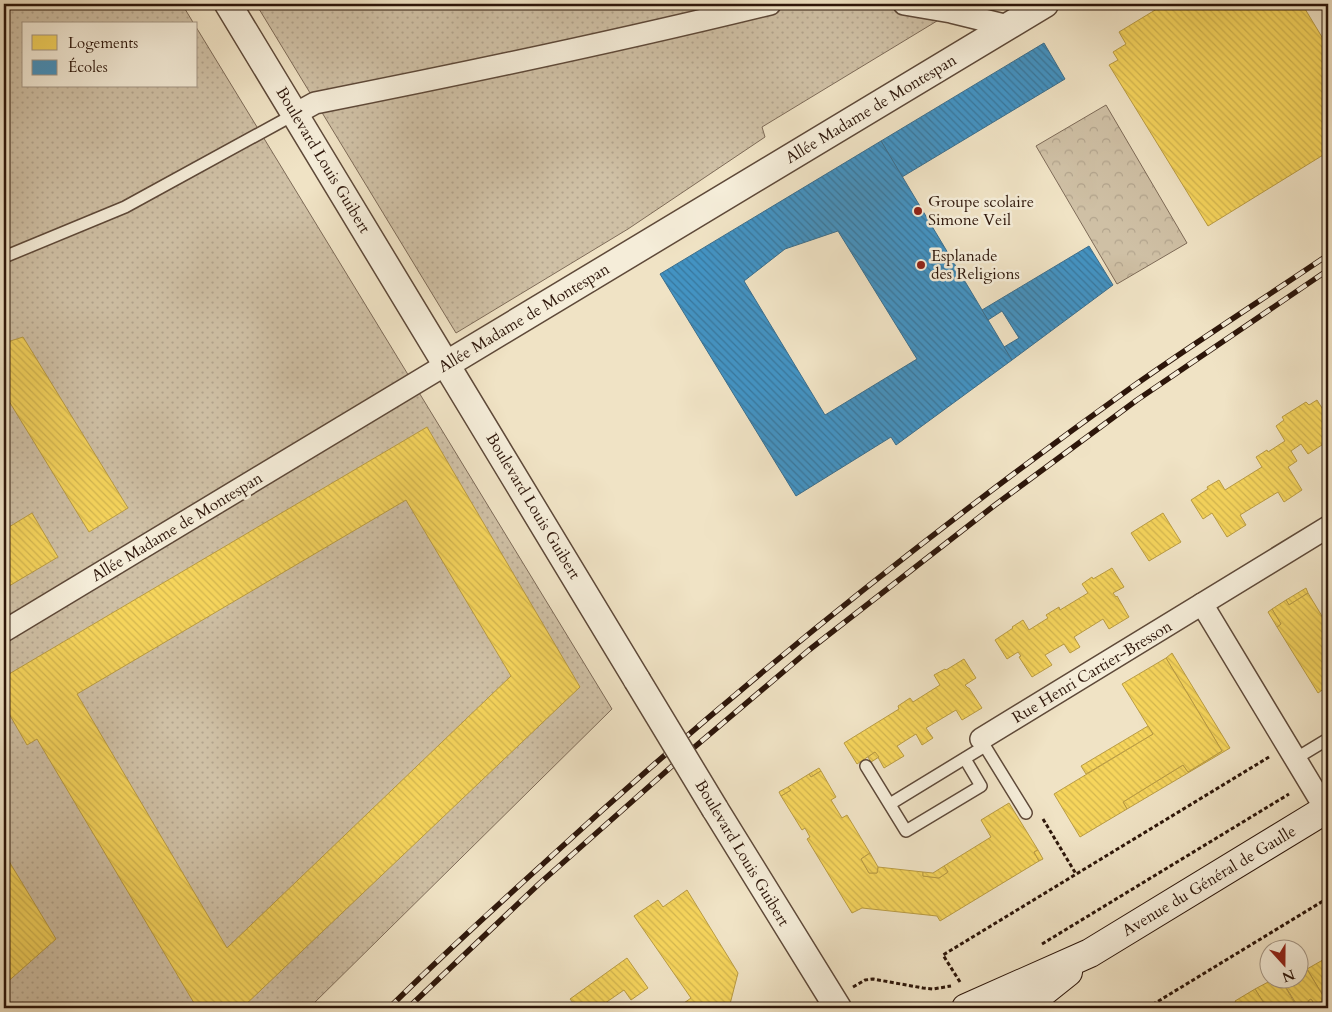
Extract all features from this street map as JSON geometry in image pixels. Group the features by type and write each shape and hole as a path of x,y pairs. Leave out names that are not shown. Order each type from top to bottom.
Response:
{"main road":[{"name":"Avenue du Général de Gaulle","path":"1024,1008 1090,953 1328,810"},
{"name":"Avenue du Général de Gaulle","path":"963,996 1090,953"}],"street":[{"name":"Boulevard Louis Guibert","path":"228,4 715,810 842,999"},
{"path":"295,114 315,103 464,74 770,4"},
{"path":"904,4 951,12 1008,26"},
{"name":"Allée Madame de Montespan","path":"4,631 1045,4"},
{"name":"Rue Henri Cartier-Bresson","path":"983,743 1202,604 1328,527"},
{"path":"1202,604 1309,782 1328,810"}],"lane":[{"path":"4,257 125,207 295,114"},
{"path":"1292,752 1328,739"},
{"path":"890,804 965,759 983,743 1026,813"},
{"path":"866,766 906,831 981,786 965,759"}],"path":[{"path":"963,996 943,955 1292,752"},
{"path":"1038,946 1309,782"},
{"path":"1147,1008 1328,898"},
{"path":"842,999 865,980 873,979 963,996"},
{"path":"963,996 969,979"}],"green space":[{"path":"4,4 182,4 193,22 22,22 22,88 198,88 198,30 612,709 309,1008 4,1008"},
{"path":"256,4 965,4 762,127 765,137 628,229 456,333"},
{"path":"1106,105 1187,243 1117,284 1036,146"}],"building: Logements":[{"path":"1165,4 1302,4 1328,47 1328,152 1208,226 1109,65 1118,60 1113,52 1126,44 1119,32"},
{"path":"23,337 128,508 89,532 4,393 4,343"},
{"path":"1317,400 1328,415 1328,427 1322,431 1328,441 1308,454 1301,444 1291,451 1297,461 1288,467 1302,490 1284,502 1278,492 1240,515 1246,525 1227,537 1212,513 1203,519 1191,500 1219,480 1225,490 1262,467 1256,457 1285,441 1276,426 1284,420 1282,417 1306,402 1309,405"},
{"path":"427,427 580,687 242,1008 197,1008 37,739 27,745 4,705 4,677","holes":["406,500 511,676 227,948 77,694"]},
{"path":"32,513 58,557 4,589 4,530"},
{"path":"1163,513 1181,542 1149,561 1131,533"},
{"path":"1112,568 1124,587 1113,593 1117,596 1129,617 1109,629 1103,619 1074,637 1080,647 1070,653 1064,644 1045,655 1052,665 1032,677 1019,657 1021,656 1018,652 1007,659 995,640 1023,620 1029,630 1048,618 1046,615 1059,607 1060,610 1088,593 1082,584"},
{"path":"1306,588 1308,593 1289,605 1286,600"},
{"path":"1308,593 1328,626 1328,686 1318,693 1277,627 1281,624 1272,609 1286,600 1289,605"},
{"path":"1272,609 1281,624 1277,627 1268,612"},
{"path":"1172,653 1230,748 1127,809 1123,802 1183,765 1188,772 1222,751 1166,658"},
{"path":"1166,658 1222,751 1188,772 1183,765 1123,802 1127,809 1080,837 1054,794 1153,734 1122,684"},
{"path":"964,659 976,678 965,685 982,708 962,720 956,710 926,728 933,738 922,745 916,734 897,746 904,756 884,768 875,752 857,764 844,743 899,709 898,706 910,698 913,702 940,685 934,675"},
{"path":"1148,726 1153,734 1086,774 1081,766"},
{"path":"875,752 879,757 871,762 868,757"},
{"path":"819,768 821,771 811,777 809,774"},
{"path":"821,771 836,797 831,800 842,818 847,815 870,853 861,859 869,873 877,873 878,867 923,872 923,876 939,878 948,872 944,866 991,837 981,820 1009,803 1038,850 1034,852 1039,861 940,921 937,916 862,908 852,913 807,839 810,837 805,828 802,830 781,796 791,790 788,787 809,774 811,777"},
{"path":"788,787 791,790 781,796 779,792"},
{"path":"1038,850 1043,859 1039,861 1034,852"},
{"path":"4,853 56,939 4,985"},
{"path":"870,853 878,867 877,873 869,873 861,859"},
{"path":"944,866 948,872 939,878 923,876 923,872 933,873"},
{"path":"687,890 738,973 729,1008 677,1008 691,998 634,916 658,900 663,907"},
{"path":"1328,957 1328,997 1325,999 1310,974 1310,967"},
{"path":"627,958 648,988 631,1000 624,990 598,1008 577,1008 570,999"},
{"path":"1310,974 1325,999 1315,1005 1311,999 1308,1001 1310,1004 1299,1008 1288,990 1310,990"},
{"path":"1260,986 1260,990 1287,990 1296,1005 1291,1008 1267,1008 1255,989"},
{"path":"1255,989 1267,1008 1239,1008 1235,1001"},
{"path":"1311,999 1315,1005 1311,1007 1308,1001"}],"building: Écoles":[{"path":"1044,43 1065,79 902,177 881,141"},
{"path":"881,141 1012,360 896,445 891,437 796,496 660,274","holes":["838,231 917,359 825,415 744,281 785,249"]},
{"path":"1089,246 1113,285 1012,360 1004,347 1019,338 1002,311 988,320 982,310"}],"railway":[{"path":"389,1008 465,935 614,799 831,616 980,499 1132,387 1328,255"},
{"path":"408,1008 540,883 671,767 809,650 995,505 1137,400 1328,270"}],"place":[{"name":"Groupe scolaire Simone Veil","path":"918,211"},
{"name":"Esplanade des Religions","path":"921,265"}]}
